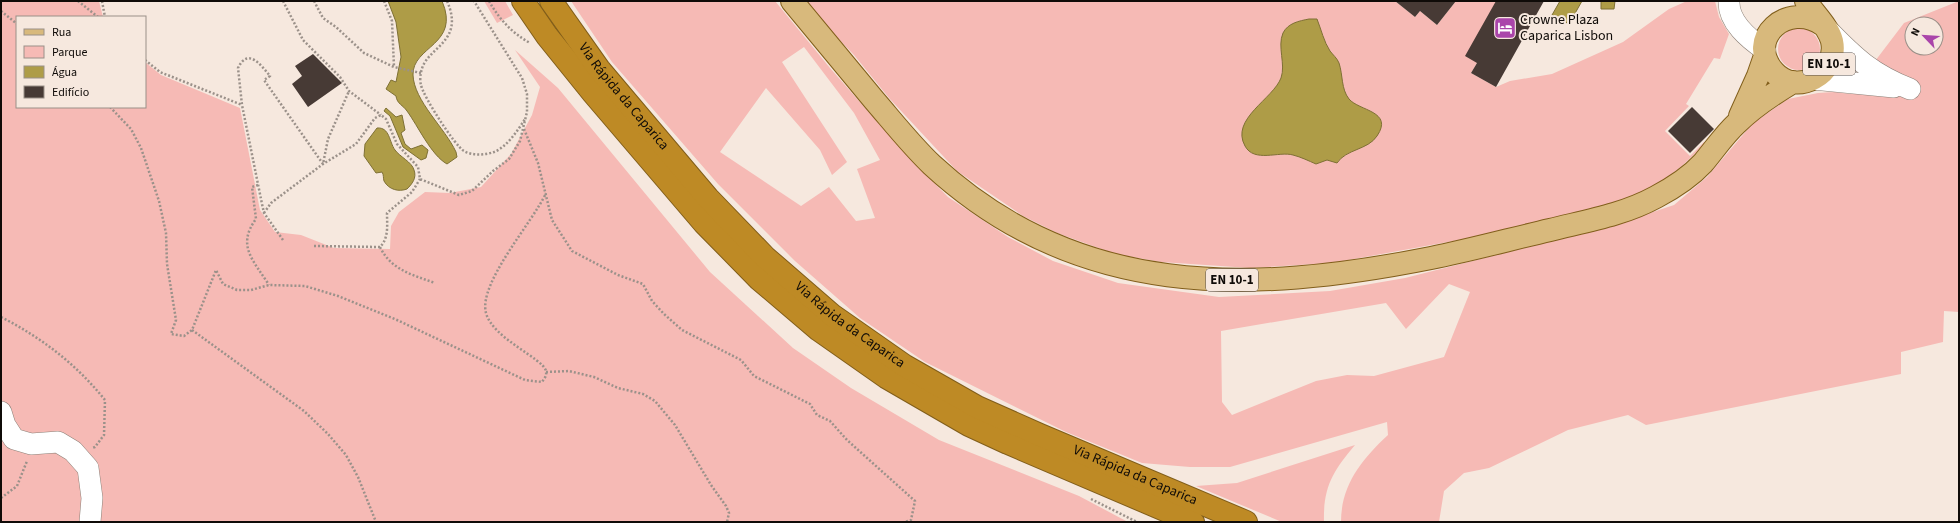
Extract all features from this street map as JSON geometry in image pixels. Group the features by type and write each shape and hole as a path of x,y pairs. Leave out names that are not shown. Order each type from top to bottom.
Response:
{"highway":[{"name":"Via Rápida da Caparica","path":"523,1 547,36 593,93 704,223 759,279 819,330 886,377 969,425 1008,444 1193,522"},
{"name":"Via Rápida da Caparica","path":"551,1 599,69 708,198 765,257 832,315 905,366 977,407 1040,436 1246,522"}],"main road":[{"name":"EN 10-1","path":"792,1 907,139 934,166 966,193 1009,222 1066,250 1128,269 1163,275 1206,279 1245,280 1342,274 1447,254 1606,216 1655,198 1683,180 1701,164 1736,124 1759,103 1825,70 1832,57 1832,43 1825,27 1806,1"},
{"name":"EN 10-1","path":"1736,124 1758,76 1765,53 1767,35 1774,25 1779,1"},
{"path":"1774,25 1788,16 1800,14 1813,18 1825,27"},
{"name":"EN 10-1","path":"1765,53 1775,73 1787,80 1803,81"}],"street":[{"path":"1729,1 1730,10 1736,23 1765,53"},
{"path":"1735,1 1748,21 1757,26 1774,25"},
{"path":"1803,81 1910,89 1872,71 1855,58 1825,27"},
{"path":"1,412 5,425 14,439 31,444 58,442 73,451 88,468 92,498 90,522"}],"path":[{"path":"78,1 97,16"},
{"path":"102,1 105,16"},
{"path":"283,1 303,40 340,77 349,91 386,119 397,144 418,167 420,179 412,192 387,213 386,234 384,243 380,247 314,246"},
{"path":"314,1 324,18 364,53 394,67 421,73"},
{"path":"384,1 392,21 394,67"},
{"path":"447,1 451,19 450,32 446,40 425,62 421,73 421,84 426,98 458,145 464,152 478,155 498,150 525,120 527,112"},
{"path":"420,179 460,195 472,191 493,171 509,159 520,141 524,129 527,112 527,94 522,78 474,1"},
{"path":"489,1 499,18 522,39 535,48"},
{"path":"1,11 16,23"},
{"path":"283,240 264,213 242,105 238,68 241,62 252,58 260,63 270,76 264,80 323,164"},
{"path":"146,61 160,72 242,105"},
{"path":"323,164 328,138 349,91"},
{"path":"111,108 131,129 142,148 159,201 166,233 167,264 176,320 171,334 184,336 192,330 216,270 224,284 236,290 251,290 269,285 305,286 338,296 397,320 525,380 542,382 546,377 546,372 538,362 519,350 489,321 486,312 486,298 500,266 540,206 546,193"},
{"path":"264,213 271,203 323,164 356,144 375,118 381,115"},
{"path":"524,129 538,163 552,220 572,251 618,275 643,284 652,301 682,330 741,360 754,376 810,404 817,415 830,421 847,440 915,501 911,520 904,522"},
{"path":"258,185 252,187 256,219 248,229 246,241 251,256 269,285"},
{"path":"380,247 389,262 396,267 435,283"},
{"path":"1,317 53,348 86,377 105,400 104,435 95,447 73,451"},
{"path":"192,330 304,411 328,434 346,455 358,477 376,522"},
{"path":"546,372 569,371 594,377 618,388 643,394 656,401 675,425 711,485 726,506 728,513 727,522"},
{"path":"1,498 17,486 27,462 14,439"}],"green space":[{"path":"1,1 99,1 103,16 16,16 16,108 146,108 146,63 161,75 240,108 260,210 275,232 301,235 334,248 390,249 391,226 399,212 425,192 450,193 481,187 511,154 532,115 540,87 515,50 558,88 710,272 793,348 851,388 939,440 1079,496 1128,522 1,522"},
{"path":"484,1 505,1 513,15 497,23"},
{"path":"571,1 775,1 830,68 902,150 948,197 1008,237 1053,261 1118,283 1219,297 1330,291 1405,278 1611,226 1674,205 1707,177 1753,123 1788,99 1818,93 1834,92 1850,94 1904,23 1904,56 1944,56 1944,16 1922,16 1959,1 1959,312 1944,311 1943,342 1901,352 1901,374 1646,425 1628,415 1568,430 1489,468 1464,473 1444,491 1439,522 1341,522 1342,509 1349,485 1362,463 1388,435 1387,422 1230,467 1190,467 1142,463 1066,432 925,362 860,318 795,261 718,184 612,62","holes":["804,47 854,113 880,160 857,169 875,218 856,221 829,187 801,206 720,152 766,88 820,150 832,175 847,162 782,62","1449,284 1470,292 1444,357 1374,376 1347,375 1316,381 1232,415 1222,402 1221,331 1386,303 1406,329"]},
{"path":"802,1 1395,1 1415,17 1420,11 1437,25 1456,1 1496,1 1477,63 1471,73 1496,87 1510,81 1552,74 1623,42 1669,9 1687,1 1715,1 1719,17 1729,34 1720,59 1714,58 1686,104 1689,106 1665,131 1690,156 1704,142 1705,144 1682,166 1664,180 1638,194 1612,204 1481,236 1332,263 1250,268 1161,262 1115,254 1057,233 1023,216 957,171 889,98 854,55"},
{"path":"1799,28 1814,34 1820,49 1814,64 1799,70 1784,64 1778,49 1784,34"},
{"path":"1355,445 1341,463 1331,480 1325,499 1324,522 1282,522 1196,486 1237,483"}],"water":[{"path":"388,1 442,1 446,16 445,27 441,36 420,57 415,65 413,75 415,85 424,104 456,152 457,157 447,164 441,160 430,147 396,96 386,89 391,80 396,82 401,57 396,22"},
{"path":"1560,1 1582,1 1569,24 1552,15"},
{"path":"1601,1 1615,1 1614,9 1601,9"},
{"path":"1309,19 1317,19 1324,40 1338,61 1346,95 1354,103 1378,116 1381,121 1381,128 1373,141 1341,158 1337,163 1327,160 1316,164 1287,154 1254,154 1245,146 1242,136 1243,127 1248,118 1277,86 1281,78 1283,67 1281,38 1283,33 1291,25"},
{"path":"386,108 396,117 402,115 405,130 401,133 405,144 411,149 422,145 428,150 426,158 421,160 403,147 390,116 384,111"},
{"path":"377,128 381,128 387,132 395,150 413,167 415,173 414,178 407,189 398,190 391,188 384,181 382,172 376,173 364,156 365,144"}],"building":[{"path":"1395,1 1456,1 1437,25 1420,11 1415,17"},
{"name":"Crowne Plaza Caparica Lisbon","path":"1496,1 1544,1 1496,87 1471,73 1477,63 1465,56"},
{"path":"313,54 342,83 308,107 292,84 302,76 295,66"},
{"path":"1692,107 1714,129 1690,153 1668,131"}],"place":[{"name":"Crowne Plaza Caparica Lisbon","path":"1505,28"}]}
